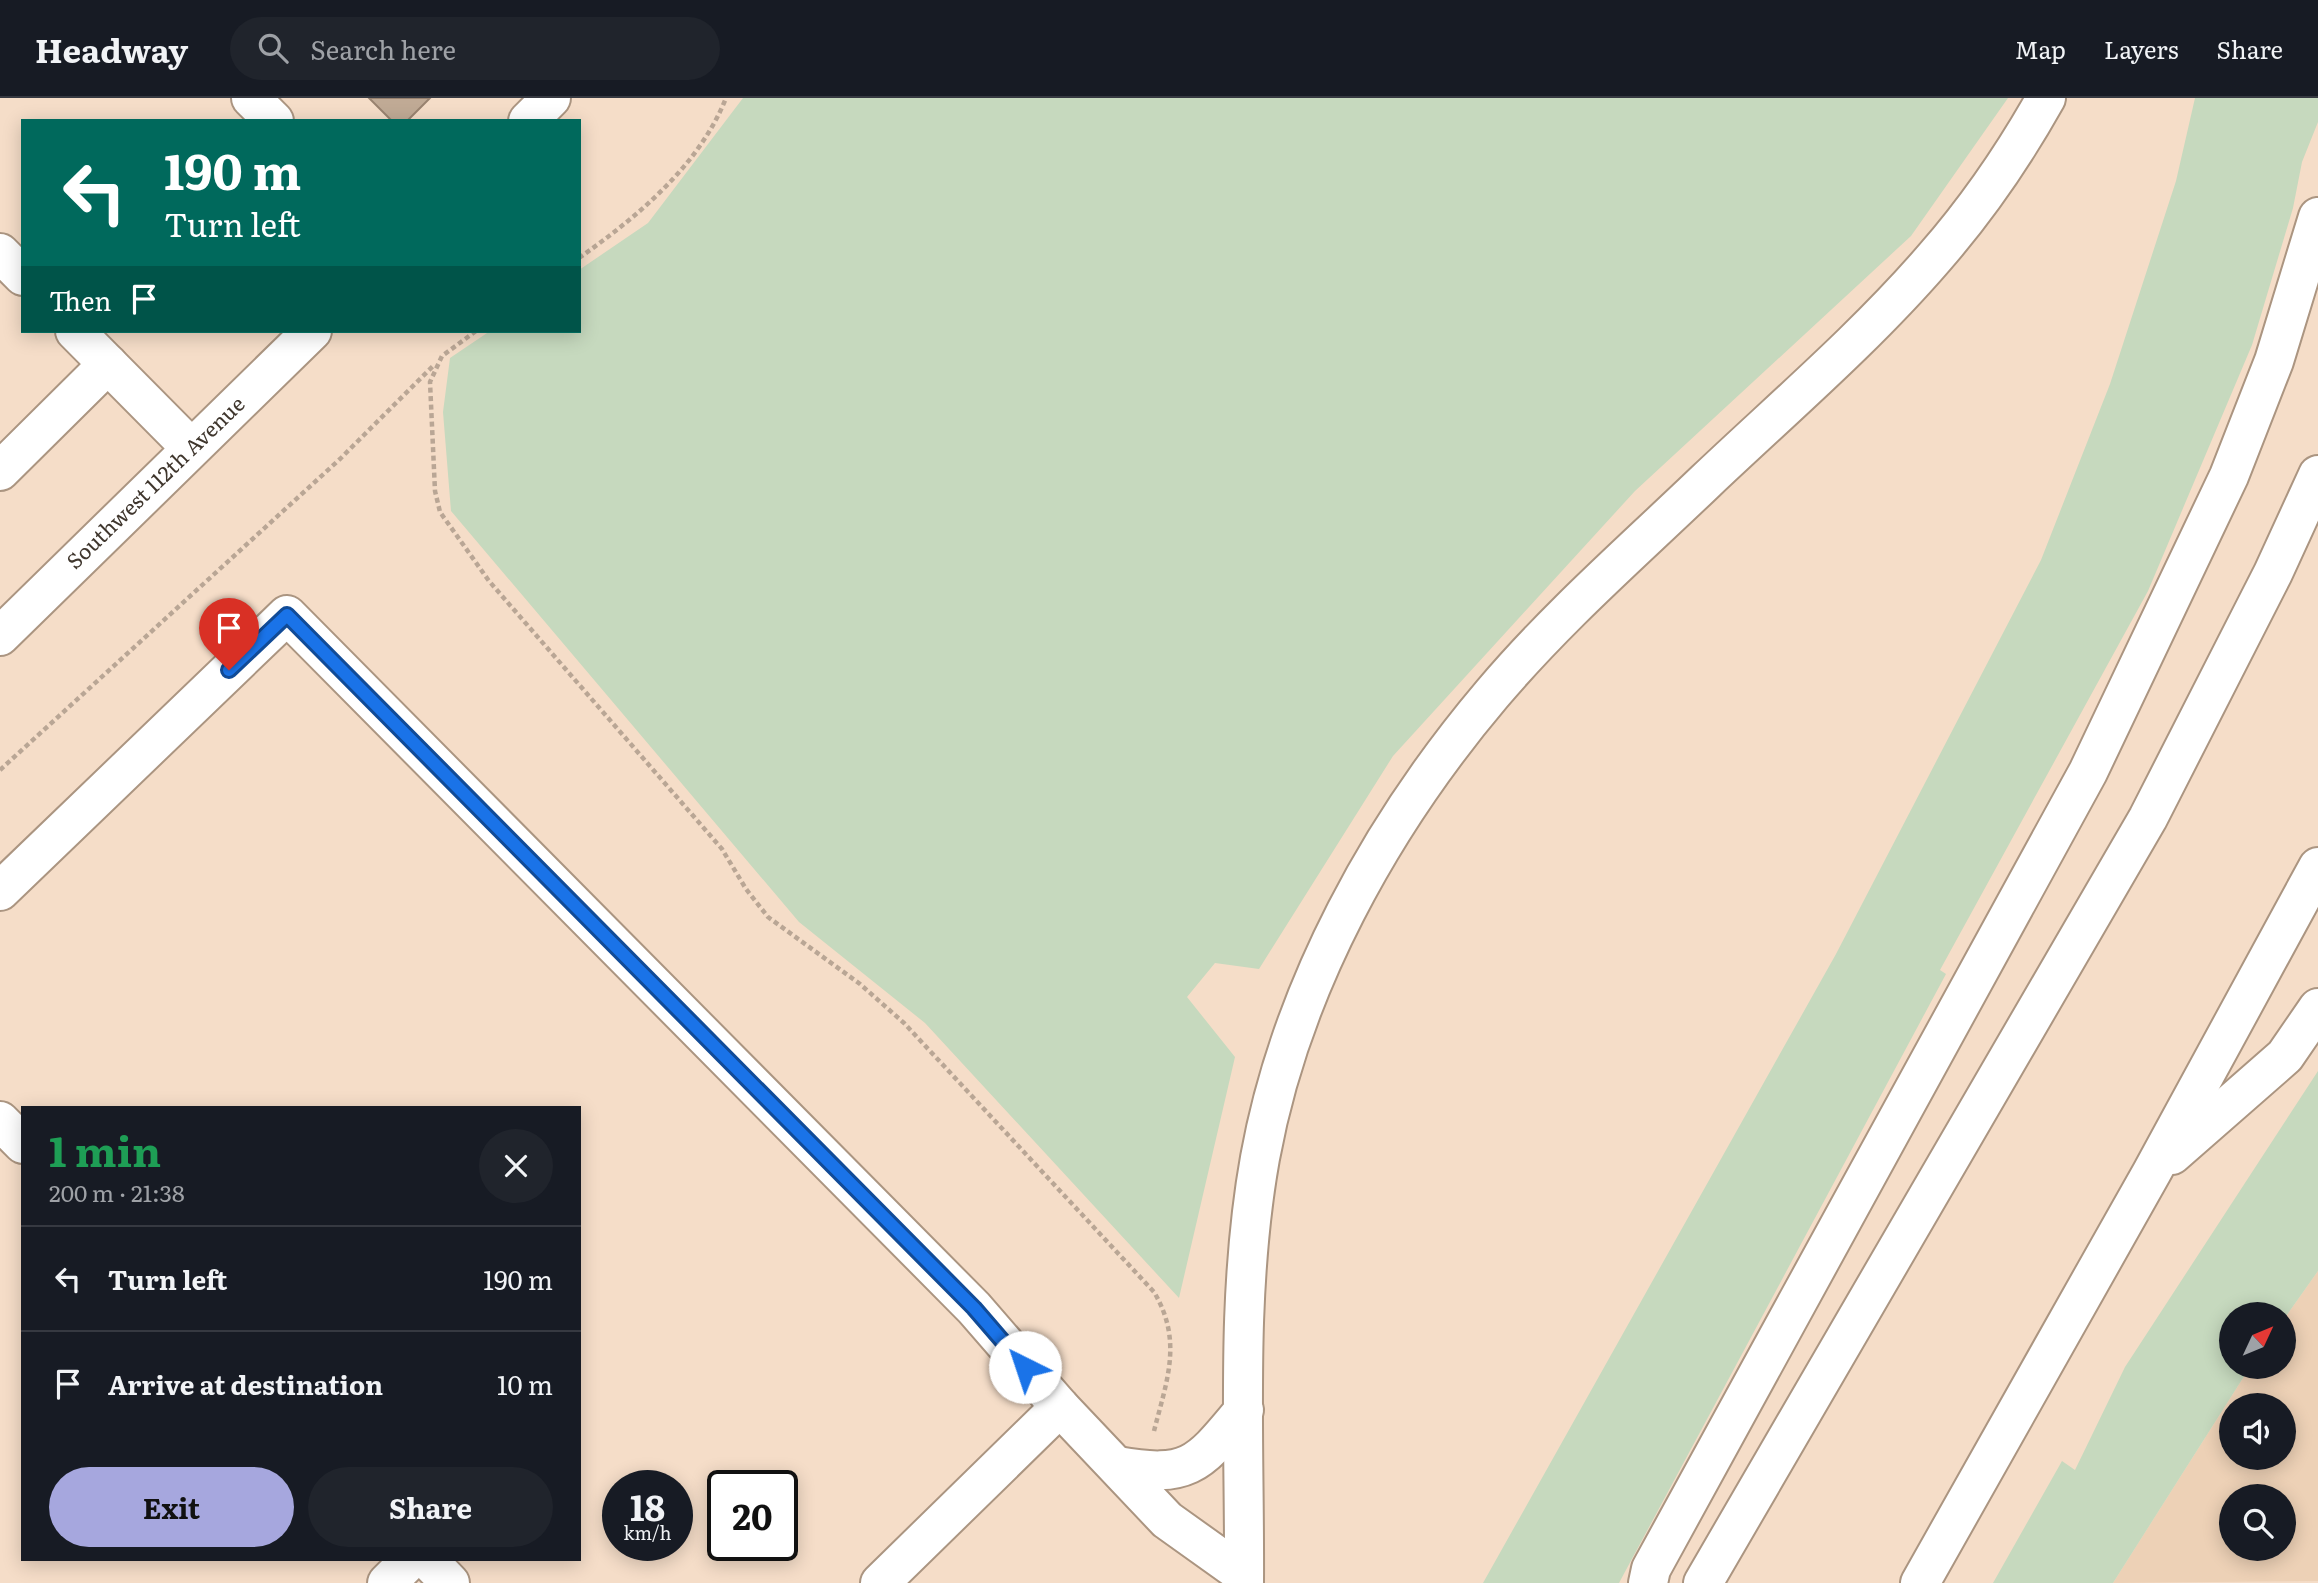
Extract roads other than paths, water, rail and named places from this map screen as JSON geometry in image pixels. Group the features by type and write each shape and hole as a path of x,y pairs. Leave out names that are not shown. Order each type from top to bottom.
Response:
{"main road":[{"path":"251,98 272,119"},
{"path":"530,119 551,98"},
{"path":"1244,1579 1244,1410 1250,1230 1271,1104 1286,1056 1329,947 1350,903 1395,827 1457,737 1519,664 1882,313 1933,260 1983,197 2046,98"},
{"path":"1648,1583 1651,1569 2088,772 2230,476 2274,361 2318,217"},
{"path":"0,253 21,274"},
{"path":"77,333 191,448"},
{"name":"Southwest 112th Avenue","path":"0,636 311,333"},
{"path":"0,471 108,364"},
{"path":"1703,1583 2148,818 2273,573 2318,475"},
{"path":"0,891 287,615 974,1308 1060,1407 1167,1520 1244,1579"},
{"path":"1920,1583 2152,1172 2318,867"},
{"path":"2152,1172 2285,1056 2318,1008"},
{"path":"0,1121 21,1142"},
{"path":"880,1583 1060,1407"},
{"path":"1117,1465 1165,1472 1190,1465 1220,1439 1244,1410"},
{"path":"387,1583 409,1561"},
{"path":"429,1561 450,1583"}]}
